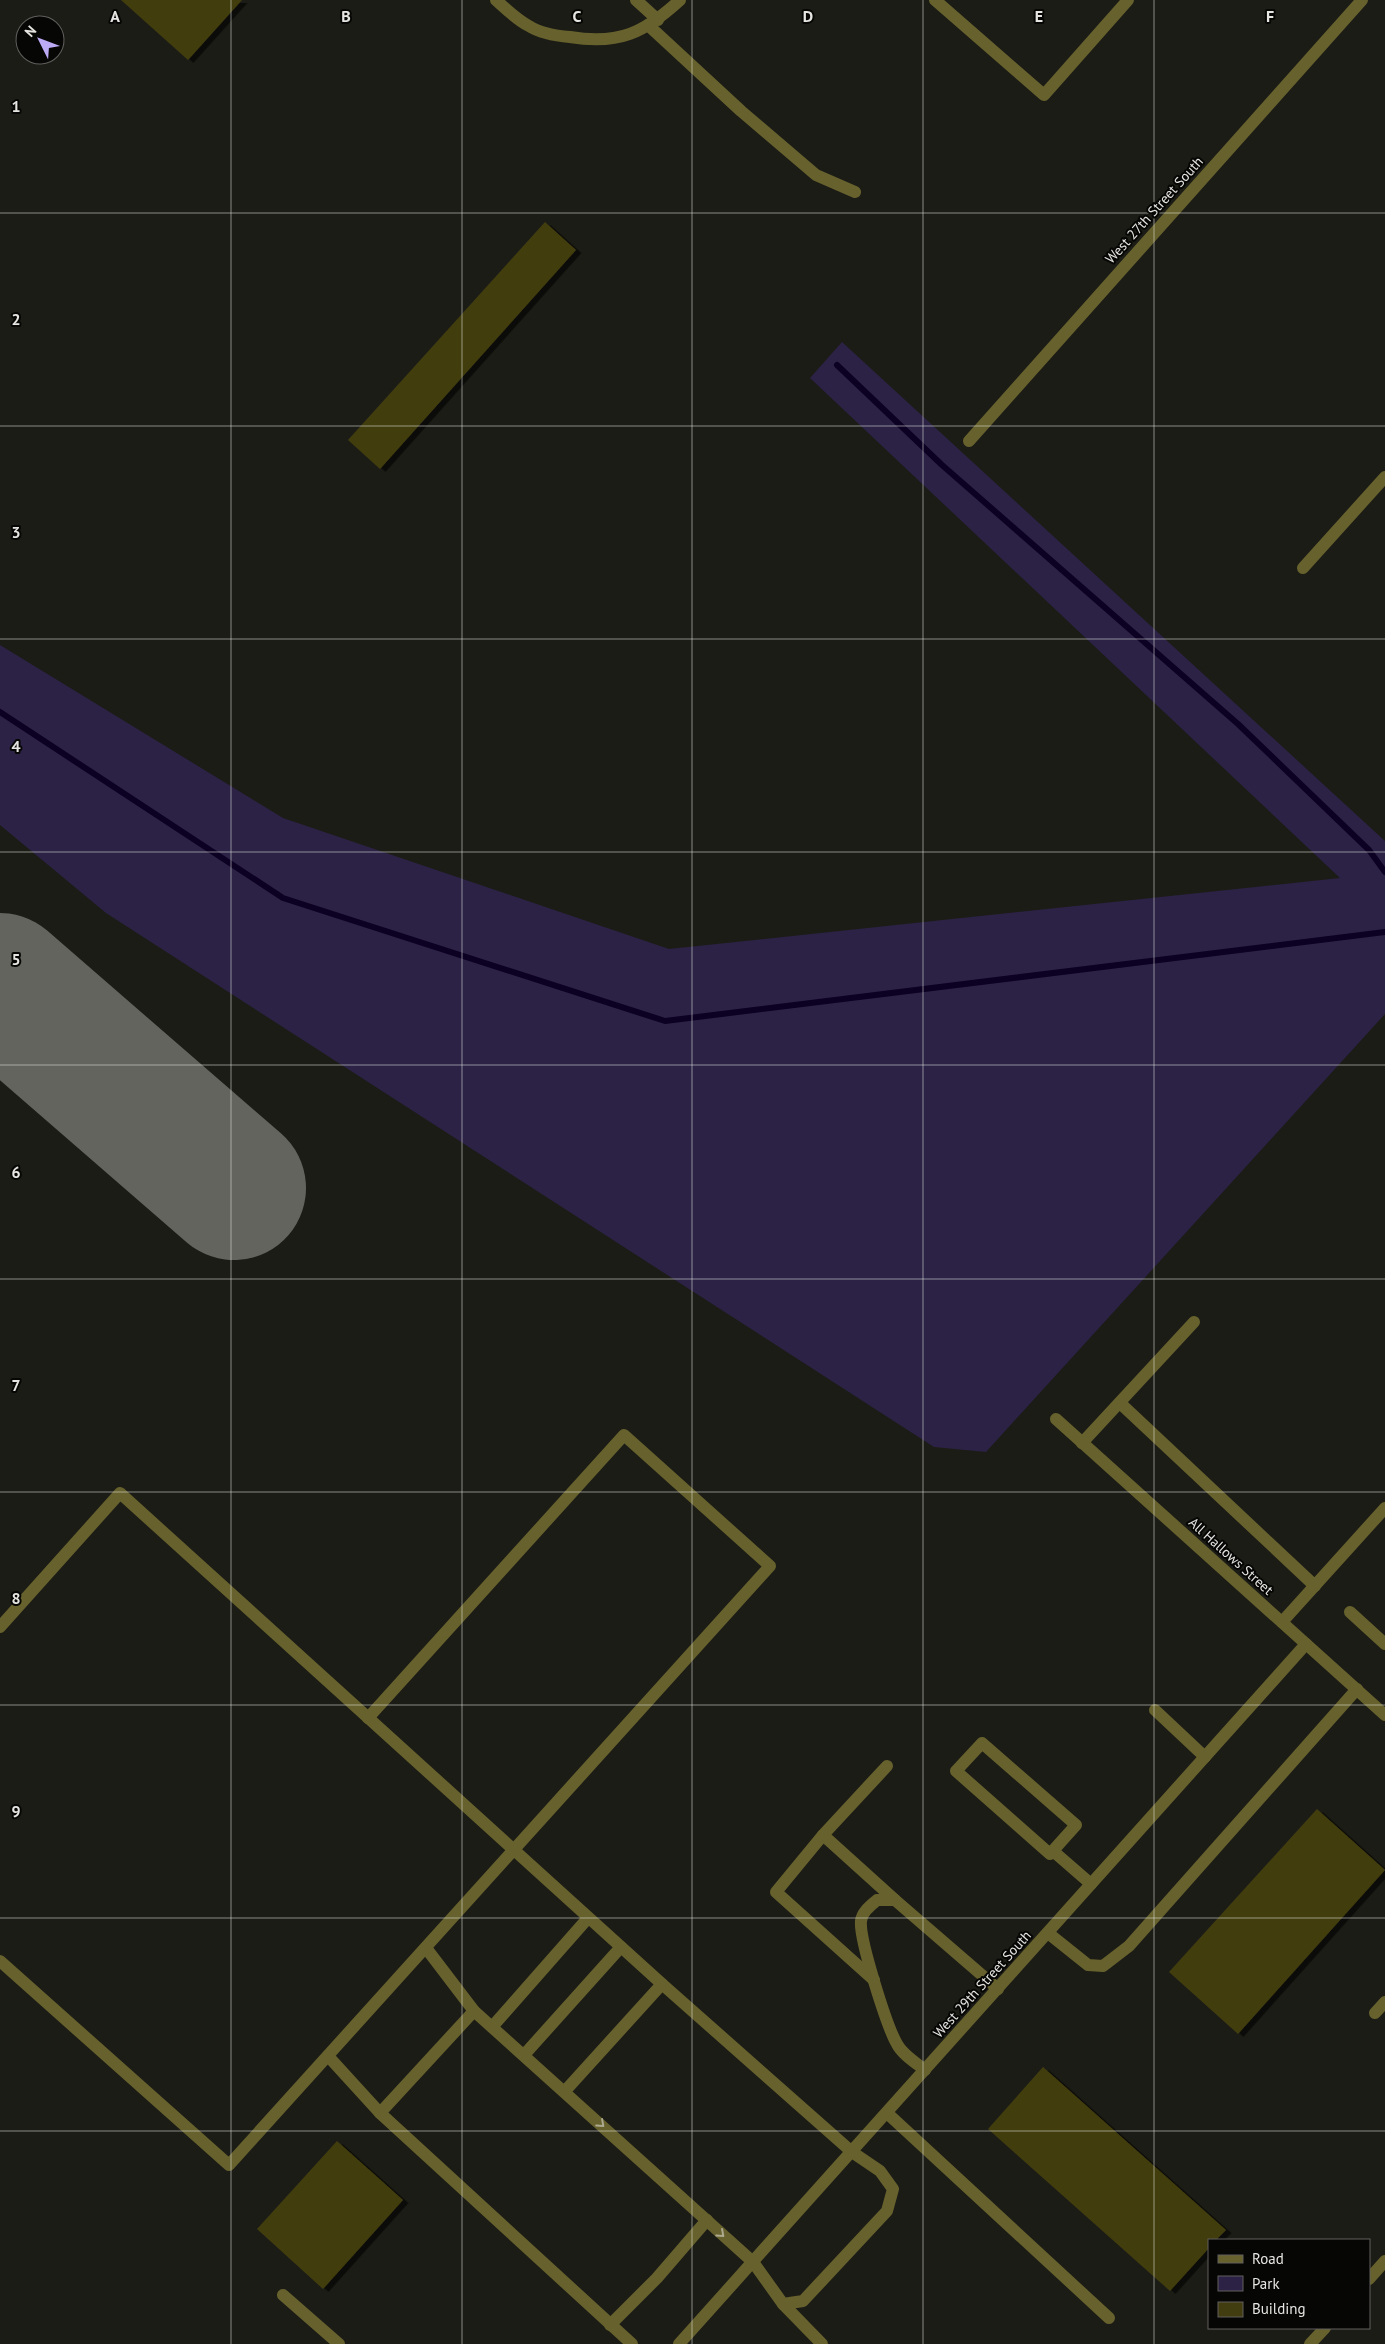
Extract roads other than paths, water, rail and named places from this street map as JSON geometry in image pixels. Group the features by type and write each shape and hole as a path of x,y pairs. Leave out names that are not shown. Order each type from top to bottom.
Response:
{"street":[{"path":"496,0 530,27 563,36 602,41 630,34 653,23 680,0"},
{"path":"636,0 653,23 741,111 816,174 855,192"},
{"path":"935,0 1044,95 1128,0"},
{"name":"West 27th Street South","path":"969,441 1362,0"},
{"path":"1303,568 1385,477"},
{"path":"1082,1443 1194,1322"},
{"path":"1120,1402 1315,1586"},
{"name":"All Hallows Street","path":"1056,1420 1385,1715"},
{"path":"0,1961 229,2165 770,1566 624,1434 368,1718"},
{"path":"0,1628 120,1493 620,1947 852,2152 880,2171 893,2188 886,2211 803,2301 783,2304"},
{"path":"1282,1622 1385,1508"},
{"path":"1350,1612 1385,1644"},
{"name":"West 29th Street South","path":"679,2344 1306,1644"},
{"path":"1048,1933 1088,1965 1103,1966 1129,1946 1356,1689"},
{"path":"1155,1710 1205,1756"},
{"path":"982,1743 1076,1825 1053,1851 1050,1854 956,1771 982,1743"},
{"path":"875,1980 776,1892 823,1836 887,1766"},
{"path":"823,1836 998,1988"},
{"path":"1053,1851 1091,1884"},
{"path":"895,1900 877,1900 865,1910 861,1921 862,1936 885,2016 897,2045 925,2070"},
{"path":"492,2027 588,1918"},
{"path":"524,2055 620,1947"},
{"path":"426,1948 474,2012 565,2091 753,2262 783,2304 822,2344"},
{"path":"565,2091 662,1984"},
{"path":"1375,2012 1385,2002"},
{"path":"380,2113 474,2012"},
{"path":"328,2056 380,2113 632,2344"},
{"path":"887,2113 1109,2318"},
{"path":"610,2325 657,2278 707,2220"},
{"path":"1370,2278 1385,2261"},
{"path":"283,2295 339,2344"},
{"path":"1310,2344 1323,2329"}],"waterway":[{"path":"837,365 942,465 1238,724 1369,850 1385,872"},
{"path":"0,712 283,898 665,1021 1385,932"}]}
